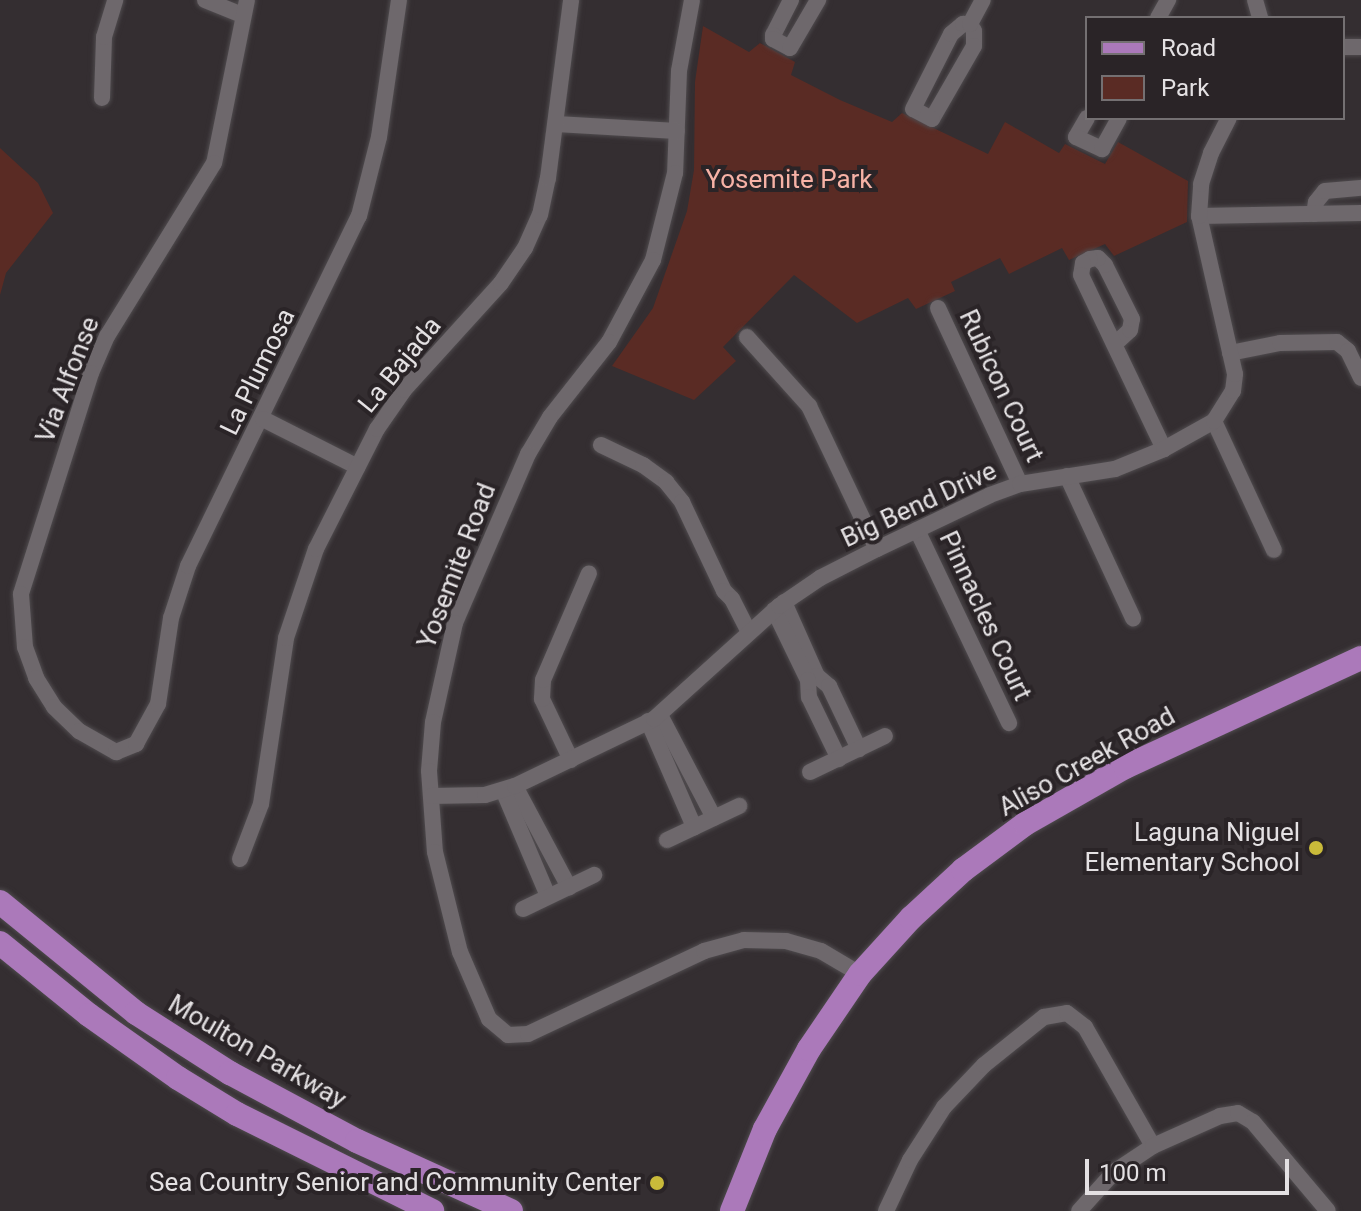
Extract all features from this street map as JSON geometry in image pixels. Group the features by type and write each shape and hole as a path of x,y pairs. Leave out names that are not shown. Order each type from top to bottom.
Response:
{"main road":[{"name":"Aliso Creek Road","path":"732,1211 788,1084 860,974 911,918 963,870 1025,824 1125,767 1361,658"},
{"name":"Moulton Parkway","path":"0,902 136,1013 230,1073 357,1141 511,1211"},
{"path":"0,943 127,1043 237,1114 432,1211"},
{"path":"237,1114 251,1108 258,1109 331,1146 357,1141"}],"street":[{"path":"102,98 104,37 115,0"},
{"path":"205,0 245,8"},
{"name":"La Plumosa","path":"126,751 143,735 158,704 171,618 188,566 263,419 359,216 379,137 399,0"},
{"name":"La Bajada","path":"240,859 261,804 279,678 298,597 316,549 377,429 404,390 501,283 525,248 540,215 556,124 571,0"},
{"name":"Yosemite Road","path":"692,0 679,71 675,173 653,260 609,342 550,417 528,454 455,623 433,722 431,796 435,852 460,952 489,1019 508,1035 528,1034 704,951 744,940 786,941 821,951 860,974"},
{"path":"791,0 773,35 773,39 790,48 818,0"},
{"path":"970,24 983,0"},
{"name":"Via Alfonse","path":"126,751 107,749 79,731 54,707 36,678 25,647 20,618 21,594 91,373 107,336 214,163 245,8"},
{"path":"963,24 970,24 974,31 974,46 932,119 913,109 951,34 963,24"},
{"path":"1086,120 1076,137 1102,149 1118,120"},
{"path":"1228,120 1211,153 1201,184 1199,216 1235,374 1233,391 1214,421 1274,550"},
{"path":"556,124 677,131"},
{"path":"1314,214 1316,202 1325,191 1361,188"},
{"path":"1199,216 1361,213"},
{"path":"1116,343 1130,330 1132,319 1105,265 1098,258 1090,259 1083,263 1081,275 1164,449"},
{"name":"Rubicon Court","path":"938,308 1020,484"},
{"path":"747,337 809,406 877,549"},
{"path":"1230,353 1280,343 1337,342 1348,351 1361,378"},
{"path":"263,419 358,467"},
{"name":"Big Bend Drive","path":"431,796 485,795 509,788 654,718 779,606 820,578 877,549 1020,484 1115,469 1164,449 1214,421"},
{"path":"601,445 643,465 666,482 682,502 724,591 723,604 745,636"},
{"path":"1067,476 1133,618"},
{"name":"Pinnacles Court","path":"917,530 1009,723"},
{"path":"571,760 542,699 543,680 589,573"},
{"path":"779,606 813,678 809,697 839,759"},
{"path":"813,678 829,686 859,749"},
{"path":"654,718 673,756 714,818"},
{"path":"810,772 885,736"},
{"path":"673,756 666,769 694,827"},
{"path":"509,788 532,835 547,840 569,887"},
{"path":"667,840 739,806"},
{"path":"532,835 526,850 548,896"},
{"path":"523,909 594,875"},
{"path":"886,1211 910,1160 944,1107 984,1065 1044,1017 1067,1013 1085,1027 1153,1146"},
{"path":"1079,1211 1114,1172 1153,1146 1220,1116 1238,1113 1253,1122 1328,1211"}],"green space":[{"name":"Yosemite Park","path":"703,26 749,52 760,43 795,62 791,75 840,100 892,122 902,113 988,154 1005,122 1059,153 1065,144 1105,164 1118,142 1188,181 1187,222 1114,256 1105,244 1069,260 1062,248 1009,274 1000,258 951,282 955,291 916,309 908,298 857,323 794,275 723,347 736,361 694,400 612,366 653,308 687,211 694,170 695,82"},
{"path":"0,148 38,183 53,213 6,273 0,295"}],"place":[{"name":"Laguna Niguel Elementary School","path":"1316,848"},
{"name":"Sea Country Senior and Community Center","path":"657,1183"}]}
